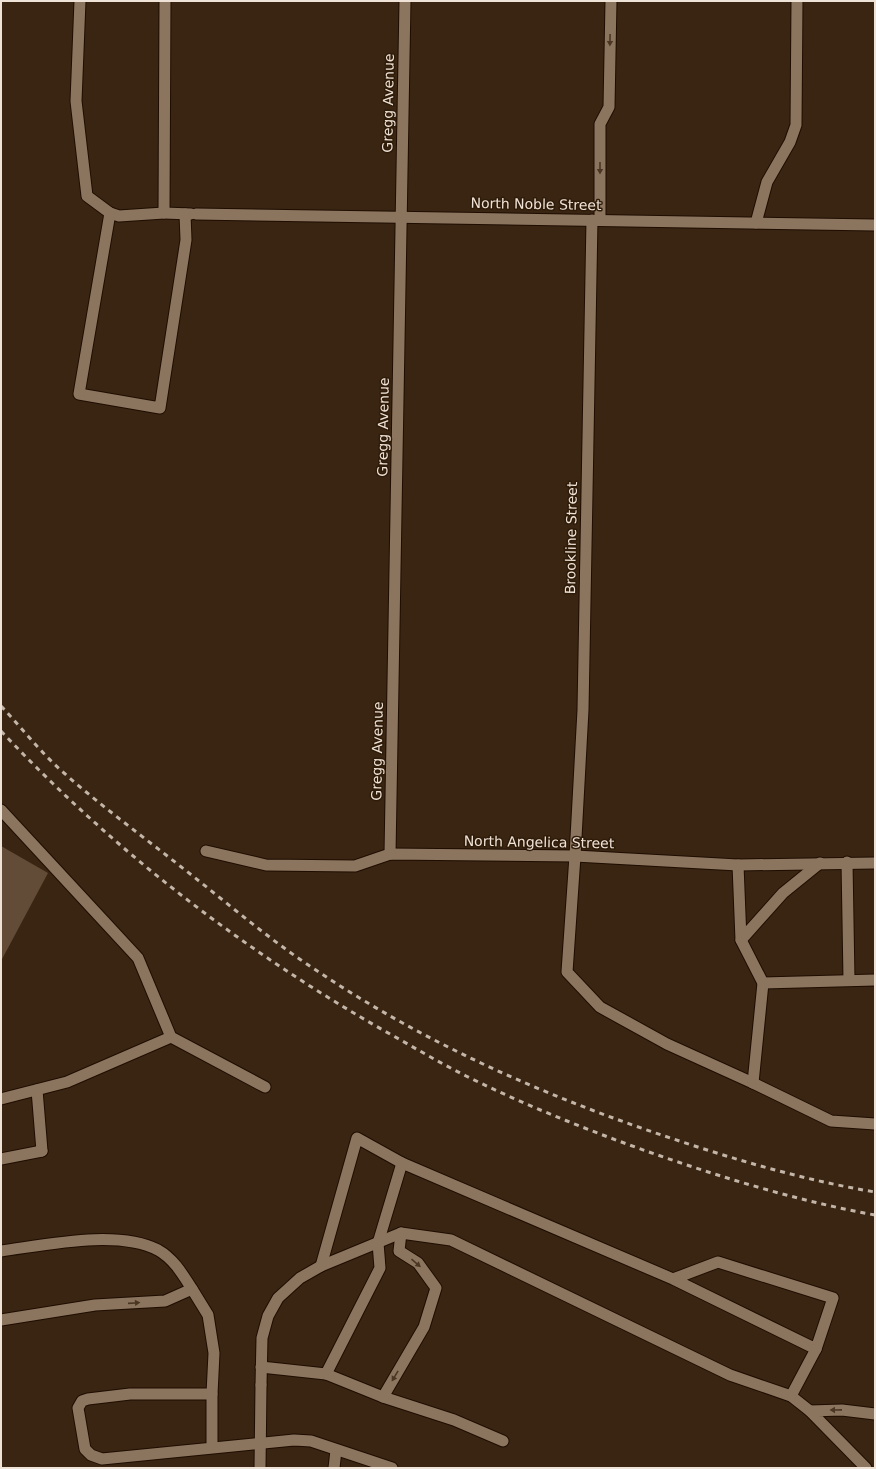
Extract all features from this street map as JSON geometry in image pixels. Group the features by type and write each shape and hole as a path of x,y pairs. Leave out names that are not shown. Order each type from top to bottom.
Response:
{"street":[{"path":"80,1 76,101 86,196 110,213 79,394 160,408 186,240 185,214"},
{"path":"164,213 165,1"},
{"name":"Gregg Avenue","path":"390,854 405,1"},
{"name":"Brookline Street","path":"611,1 609,107 600,124 596,220 583,710 567,972 600,1007 667,1044 753,1083 831,1121 875,1124"},
{"path":"756,223 767,182 790,142 796,125 797,1"},
{"name":"North Noble Street","path":"110,213 119,216 164,213 875,225"},
{"path":"1,810 138,958 171,1037 265,1087"},
{"name":"North Angelica Street","path":"206,851 266,865 355,866 390,854 575,856 738,864 847,862 875,863"},
{"path":"847,862 849,980"},
{"path":"741,940 783,893 820,863"},
{"path":"738,864 741,940 763,983 753,1083"},
{"path":"763,983 875,980"},
{"path":"1,1099 67,1082 171,1037"},
{"path":"1,1159 42,1151 37,1090"},
{"path":"321,1266 357,1138 402,1163 673,1279 816,1349"},
{"path":"326,1374 380,1268 378,1243 402,1163"},
{"path":"383,1397 424,1327 436,1288 418,1263 399,1251 401,1233"},
{"path":"260,1468 262,1338 268,1316 278,1298 300,1278 321,1266 401,1233 451,1240 730,1375 791,1396 810,1411 866,1468"},
{"path":"1,1251 83,1239 140,1243 159,1251 178,1267 208,1315 214,1353 212,1447"},
{"path":"673,1279 718,1262 833,1298 816,1349 791,1396"},
{"path":"1,1320 95,1305 165,1301 192,1289"},
{"path":"262,1367 326,1374 383,1397 454,1420 503,1441"},
{"path":"212,1394 130,1394 88,1398 82,1401 78,1408 85,1449 91,1455 102,1458 260,1442 300,1440 311,1441 392,1468"},
{"path":"810,1411 842,1410 875,1414"},
{"path":"334,1468 336,1450"}],"building":[{"path":"1,846 48,873 1,961"}],"railway":[{"path":"1,706 39,749 107,809 285,949 341,987 382,1012 424,1035 510,1076 554,1095 644,1129 729,1157 787,1173 846,1187 875,1192"},
{"path":"1,731 89,818 184,897 233,934 284,969 337,1003 437,1061 488,1087 533,1107 649,1152 705,1171 789,1196 875,1215"}]}
